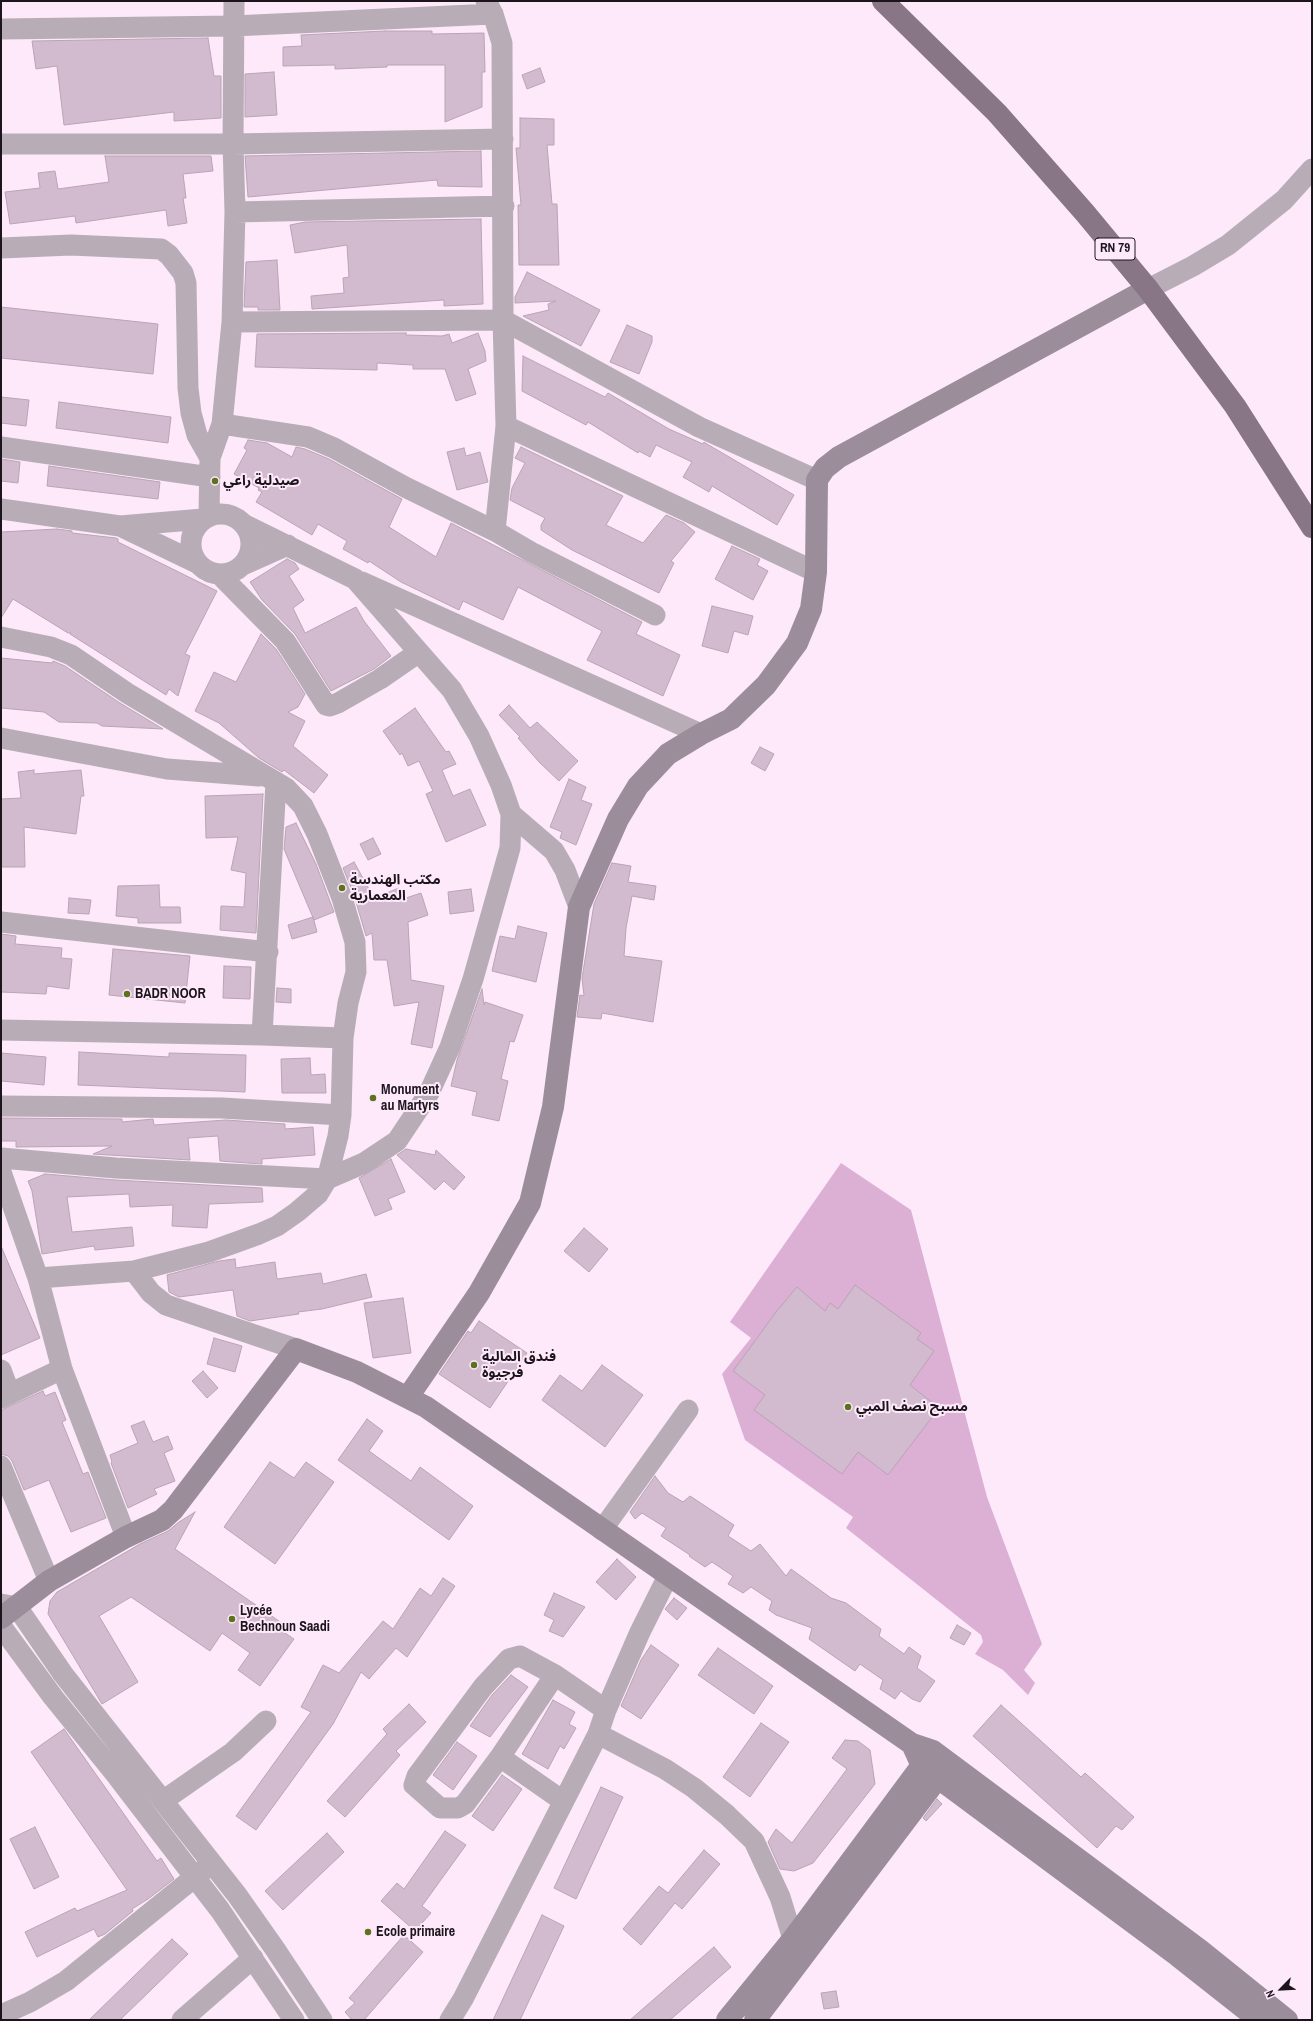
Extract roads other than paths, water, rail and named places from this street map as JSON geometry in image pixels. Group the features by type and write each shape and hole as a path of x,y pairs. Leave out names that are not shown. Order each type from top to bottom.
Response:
{"main road":[{"name":"RN 79","path":"883,1 997,113 1148,289 1235,406 1312,527"},
{"path":"408,1397 479,1293 530,1203 553,1107 579,907 618,819 638,786 668,754 701,734 731,719 766,685 797,643 811,609 816,572 817,480 825,468 839,457 1148,289"},
{"path":"6,1610 49,1581 126,1537 162,1520 173,1510 296,1349 357,1372 426,1407 912,1744 935,1765 1085,1876 1200,1950 1259,2012 1287,2020"},
{"path":"727,2020 935,1765"},
{"path":"755,2020 935,1765"}],"street":[{"path":"197,563 191,552 190,540 194,528 206,517 210,468 222,424 232,322 235,212 233,144 234,1"},
{"path":"1,29 233,26 490,8 502,44 504,206 503,320 506,426 495,531"},
{"path":"1,144 233,144 503,139"},
{"path":"1148,289 1228,245 1284,200 1312,170"},
{"path":"235,212 504,206"},
{"path":"1,248 71,244 161,249 169,255 182,273 186,283 189,401 197,435 210,468"},
{"path":"232,322 503,320 699,427 817,480"},
{"path":"222,424 308,437 334,448 405,487 495,531 531,552 655,615"},
{"path":"506,426 816,572"},
{"path":"1,447 210,468"},
{"path":"1,510 120,526 206,517 224,513 232,515 245,525 355,579 701,734"},
{"path":"243,565 251,550 250,537 245,525"},
{"path":"120,526 197,563 210,573 219,574 232,572 243,565 288,545"},
{"path":"219,574 285,641 326,704 330,706 380,679 419,652"},
{"path":"1,1158 116,1168 327,1179 364,1163 397,1141 429,1093 450,1047 473,979 510,848 511,814 501,785 479,736 452,690 355,579"},
{"path":"1,637 51,647 70,655 127,693 286,788 303,806 317,834 342,898 355,942 356,972 348,1003 343,1038 338,1136 327,1179 318,1194 277,1226 209,1252 134,1271 38,1278"},
{"path":"1,738 167,769 270,779"},
{"path":"262,1034 268,952 270,779"},
{"path":"511,814 554,851 565,870 579,907"},
{"path":"1,922 268,952"},
{"path":"1,1030 262,1034 343,1038"},
{"path":"1,1106 222,1108 340,1115"},
{"path":"1,1172 38,1278 62,1370 126,1537"},
{"path":"134,1271 151,1293 166,1305 296,1349"},
{"path":"1,1370 5,1396 62,1370"},
{"path":"602,1530 688,1410"},
{"path":"1,1466 49,1581"},
{"path":"450,2020 463,1999 598,1734 606,1710 640,1632 668,1576"},
{"path":"6,1610 63,1674 164,1800 276,1949 322,2020"},
{"path":"1,1626 53,1697 195,1876 253,1958 294,2020"},
{"path":"555,1676 500,1757 465,1804 458,1808 440,1808 414,1785 417,1776 483,1687 508,1659 520,1656 555,1676 606,1710"},
{"path":"164,1800 233,1752 266,1721"},
{"path":"598,1734 665,1769 727,1814 754,1840 780,1897 793,1938"},
{"path":"500,1757 563,1801"},
{"path":"1,2015 30,2002 66,1981 195,1876 212,1864"},
{"path":"182,2020 253,1958"}],"place":[{"name":"صيدلية راعي","path":"215,481"},
{"name":"مكتب الهندسة المعمارية","path":"342,888"},
{"name":"BADR NOOR","path":"127,994"},
{"name":"Monument au Martyrs","path":"373,1098"},
{"name":"فندق المالية فرجيوة","path":"474,1365"},
{"name":"مسبح نصف المبي","path":"848,1407"},
{"name":"Lycée Bechnoun Saadi","path":"232,1619"},
{"name":"Ecole primaire","path":"368,1932"}]}
